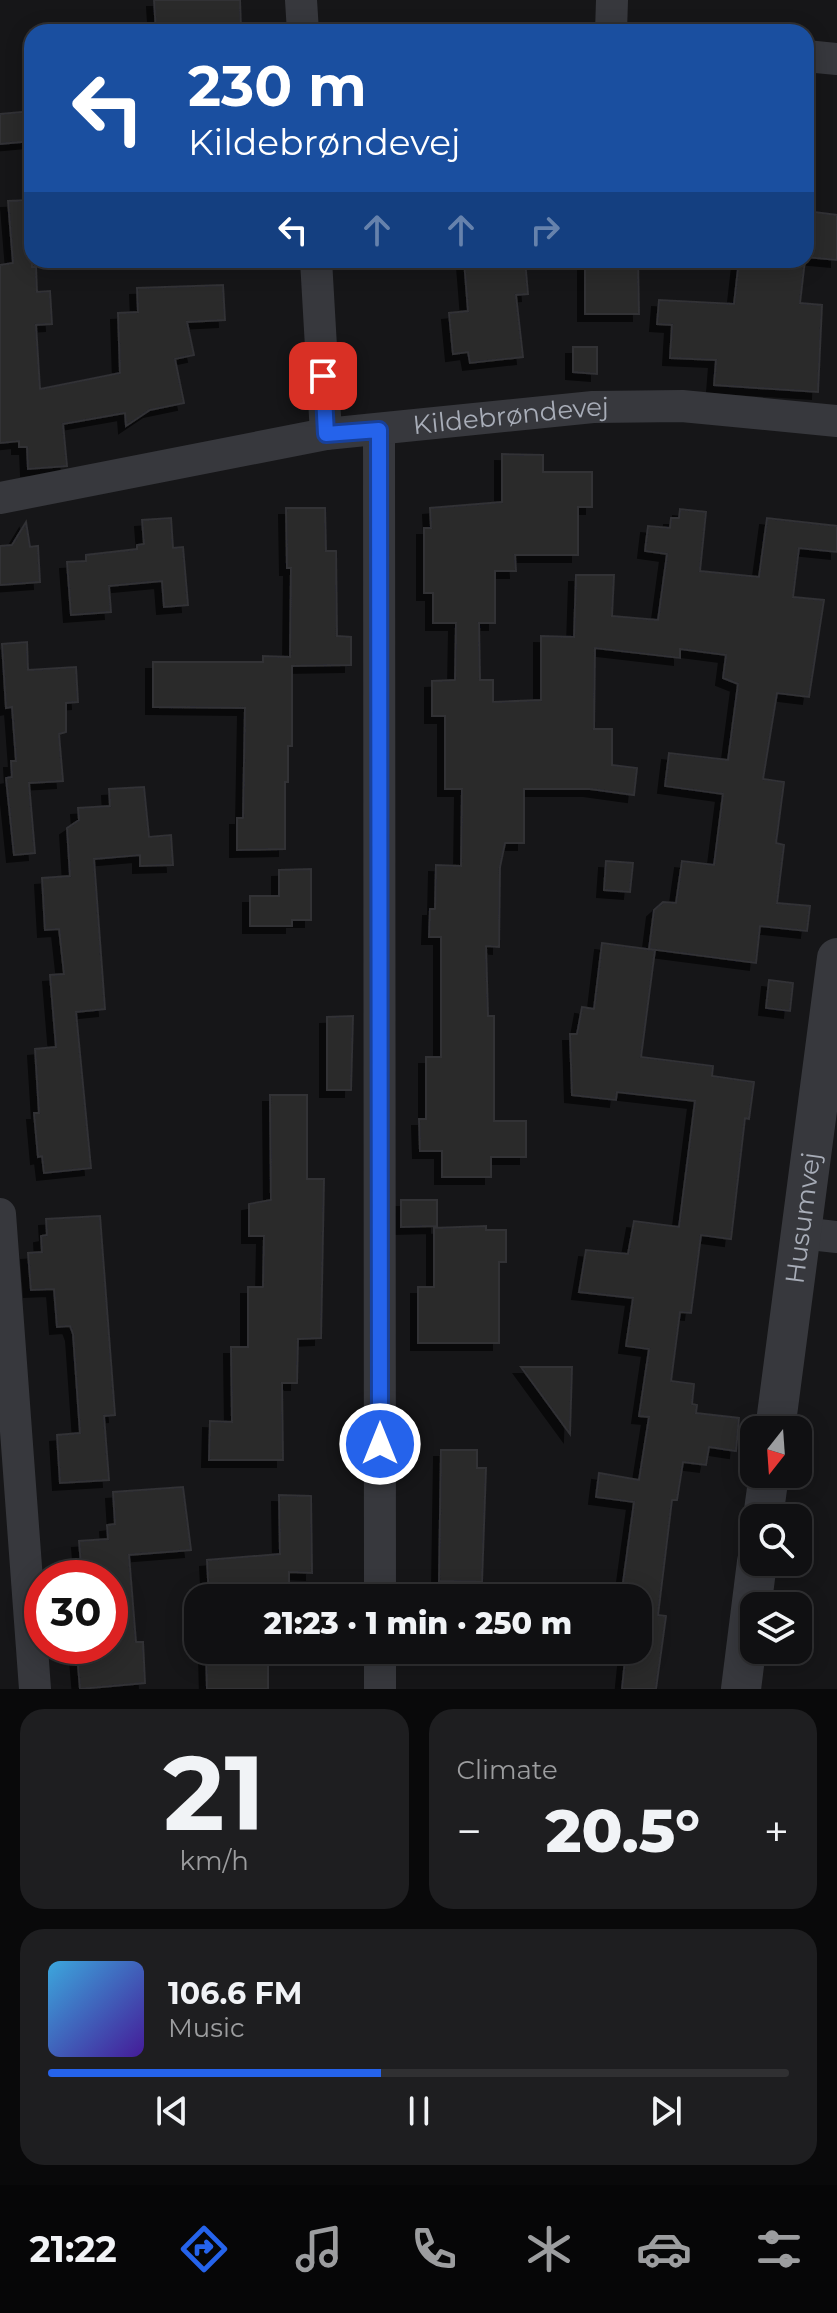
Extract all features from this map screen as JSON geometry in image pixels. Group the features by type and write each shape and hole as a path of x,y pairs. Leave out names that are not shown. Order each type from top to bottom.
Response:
{"street":[{"path":"301,0 302,24"},
{"path":"611,24 612,0"},
{"path":"814,57 837,59"},
{"path":"316,268 326,434"},
{"name":"Kildebrøndevej","path":"0,498 326,434 593,407 661,405 837,421"},
{"path":"379,430 380,1584"},
{"name":"Husumvej","path":"778,1416 819,1235 837,958"},
{"path":"0,1214 7,1422 35,1689"},
{"path":"741,1689 755,1576"},
{"path":"380,1664 380,1689"}],"building":[{"path":"154,0 240,0 241,24 156,24"},
{"path":"24,112 24,142 0,144 0,114"},
{"path":"24,200 24,268 36,268 37,292 50,291 52,324 36,325 40,389 120,373 118,313 138,312 137,288 223,285 225,320 187,322 194,355 175,359 184,403 150,410 126,426 125,413 63,424 67,466 28,469 27,447 19,447 19,441 0,443 0,265 13,263 8,201"},
{"path":"814,212 837,215 837,260 814,258"},
{"path":"465,268 526,268 528,294 516,295 523,357 470,363 468,352 453,354 449,313 468,311"},
{"path":"585,268 638,268 639,314 585,314"},
{"path":"738,268 804,268 800,303 822,305 818,392 714,385 716,360 670,358 672,325 657,324 659,300 734,304"},
{"path":"573,347 597,347 597,374 573,372"},
{"path":"502,454 543,455 543,472 592,472 592,507 578,507 578,555 515,555 516,571 495,571 495,623 479,623 480,680 493,680 493,702 541,700 541,636 574,637 576,575 614,575 612,616 658,620 667,554 645,551 648,526 670,528 671,518 679,518 680,509 706,512 700,571 759,577 767,518 837,526 837,552 799,548 793,597 824,600 809,697 777,693 763,779 784,782 776,843 784,845 777,903 810,906 807,931 760,926 756,963 649,949 654,910 663,902 676,903 682,861 714,865 723,794 665,786 669,753 728,760 738,684 723,678 726,655 680,649 680,658 595,648 594,729 612,729 612,765 637,768 634,795 590,789 524,789 524,843 505,843 500,867 499,947 486,946 488,1016 494,1016 494,1121 526,1121 526,1157 491,1157 491,1177 442,1177 442,1151 420,1151 419,1119 426,1119 426,1057 441,1057 441,937 429,937 430,909 435,909 436,865 461,866 462,789 445,789 445,716 432,716 432,681 455,680 456,623 433,623 433,593 424,593 424,528 431,528 430,508 502,502"},
{"path":"286,508 325,508 326,551 336,551 337,636 351,637 351,665 292,666 292,746 288,746 288,782 285,782 285,849 237,850 237,818 243,818 245,708 153,707 153,662 263,662 263,656 290,657 291,568 287,568"},
{"path":"171,518 173,548 183,547 188,605 164,607 162,581 109,586 111,612 71,615 67,562 86,561 86,555 137,549 137,545 144,544 142,520"},
{"path":"26,522 30,547 38,546 40,582 0,585 0,546 12,545"},
{"path":"27,642 28,670 76,667 78,702 66,703 66,732 59,734 63,781 29,783 35,853 14,855 6,778 12,777 11,761 16,761 12,707 6,708 2,644"},
{"path":"144,787 149,837 171,835 173,865 140,866 140,855 94,859 105,1009 76,1012 91,1168 44,1173 42,1156 38,1157 34,1113 39,1113 35,1049 56,1047 50,975 64,974 59,929 45,930 42,878 70,876 67,828 79,820 78,808 110,806 109,789"},
{"path":"606,861 633,863 630,892 604,890"},
{"path":"311,869 311,920 292,920 292,926 250,926 250,896 279,896 279,870"},
{"path":"602,943 655,950 641,1057 713,1066 712,1076 754,1082 749,1119 745,1118 731,1239 701,1235 691,1313 680,1312 671,1381 694,1384 692,1404 697,1405 696,1413 739,1418 736,1451 709,1447 706,1465 683,1462 677,1500 672,1500 658,1615 666,1616 656,1689 622,1689 625,1664 652,1664 652,1584 623,1584 634,1502 596,1497 599,1473 639,1480 649,1417 639,1416 649,1349 626,1346 633,1298 579,1292 586,1250 628,1254 634,1221 679,1227 695,1101 617,1092 616,1100 572,1095 570,1034 577,1034 582,1007 594,1009"},
{"path":"769,980 793,983 790,1011 766,1008"},
{"path":"353,1016 351,1090 327,1090 327,1017"},
{"path":"270,1095 307,1095 307,1179 324,1179 321,1338 298,1339 297,1383 282,1383 283,1460 209,1460 210,1421 232,1422 231,1347 248,1347 248,1287 263,1287 264,1236 249,1236 249,1204 271,1200"},
{"path":"401,1200 437,1200 437,1226 401,1227"},
{"path":"100,1216 115,1415 104,1416 109,1480 60,1483 57,1435 80,1433 73,1334 70,1326 57,1327 54,1289 31,1290 28,1253 42,1252 41,1236 47,1235 46,1219"},
{"path":"486,1226 486,1230 506,1230 506,1262 499,1262 499,1343 418,1343 418,1287 434,1287 434,1228"},
{"path":"521,1367 572,1367 570,1434"},
{"path":"441,1450 477,1450 477,1468 486,1468 482,1582 439,1581"},
{"path":"183,1487 191,1550 129,1555 136,1642 143,1642 145,1683 80,1689 78,1664 128,1664 128,1560 81,1560 79,1541 108,1539 107,1525 115,1524 113,1492"},
{"path":"279,1495 311,1496 312,1573 289,1572 289,1584 208,1584 207,1560 280,1554"},
{"path":"206,1664 268,1664 268,1689 207,1689"}],"route":[{"path":"323,376 326,434 379,430 380,1444"}]}
